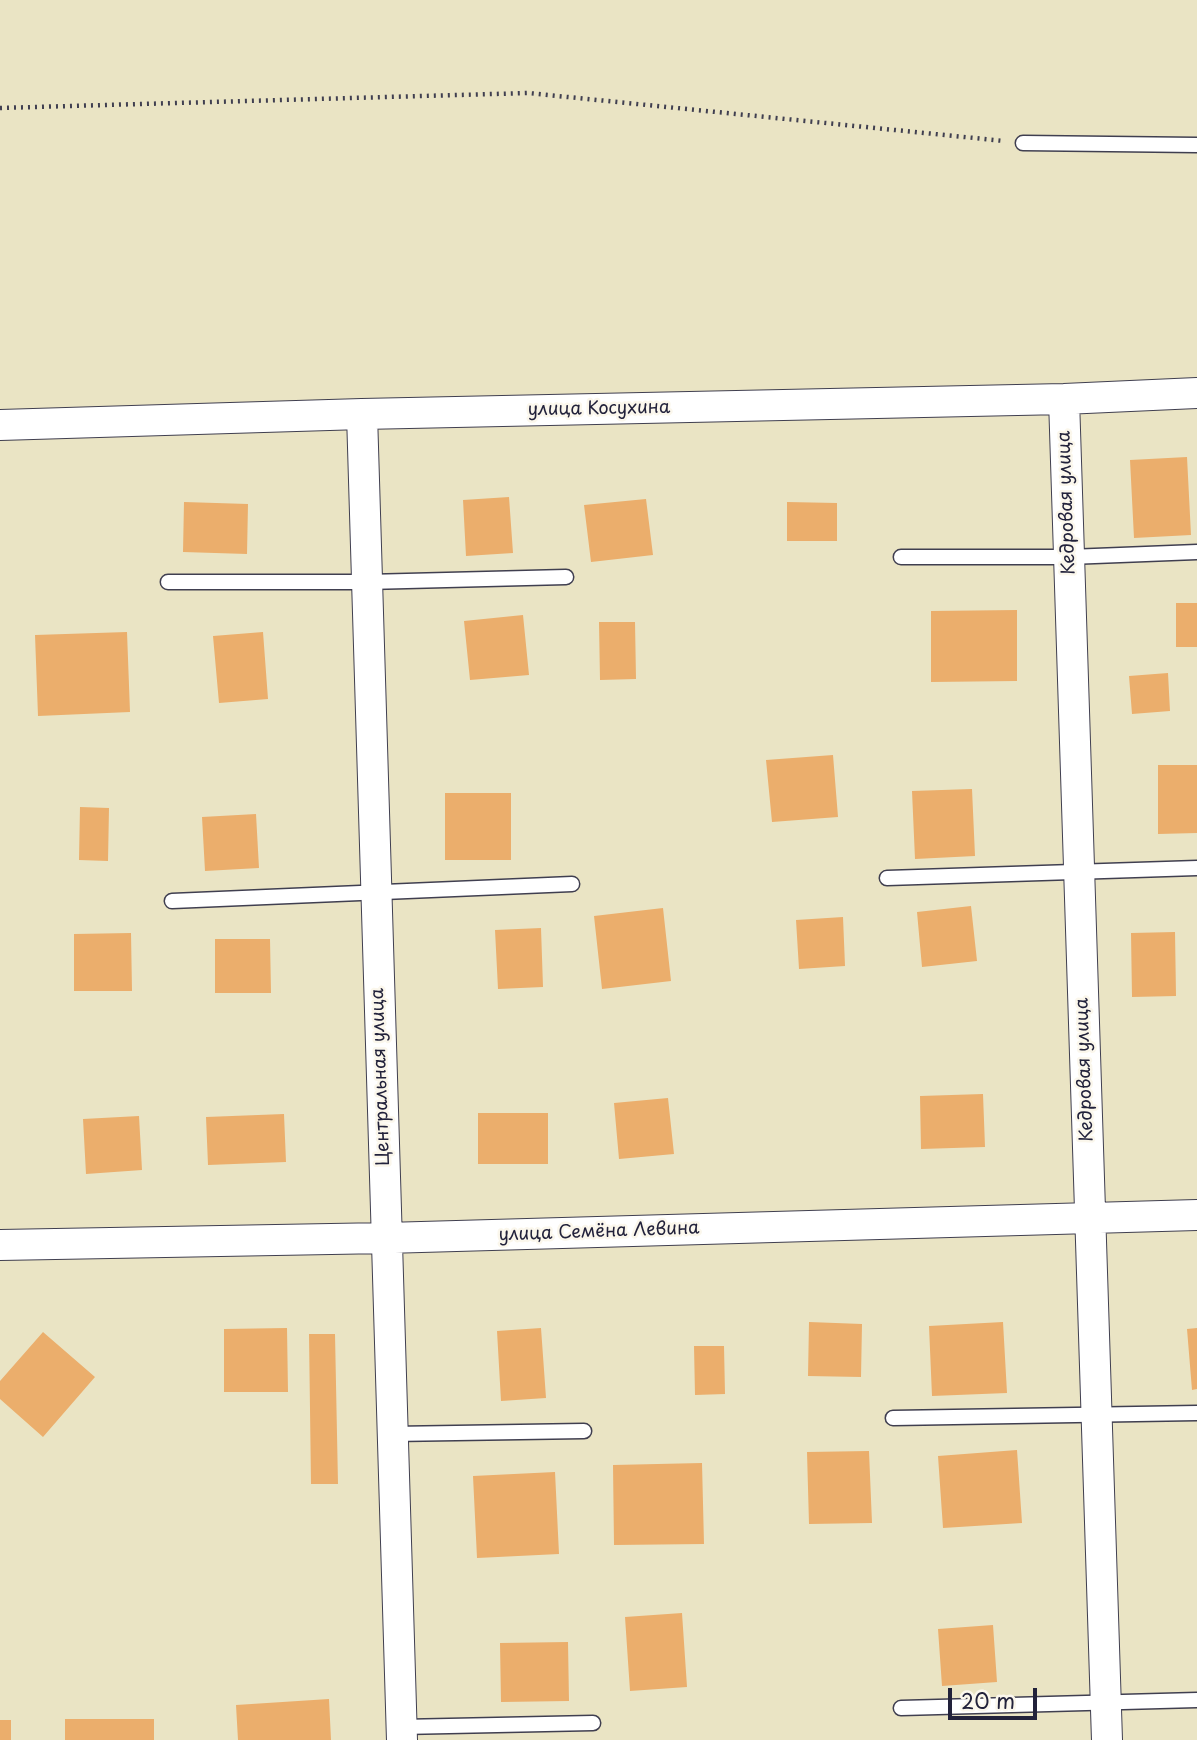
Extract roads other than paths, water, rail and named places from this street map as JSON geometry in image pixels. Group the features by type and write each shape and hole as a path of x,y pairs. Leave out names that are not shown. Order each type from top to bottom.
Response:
{"street":[{"name":"улица Косухина","path":"0,425 362,414 1064,399 1197,393"},
{"name":"Кедровая улица","path":"1064,399 1107,1740"},
{"name":"Центральная улица","path":"362,414 401,1734"},
{"name":"улица Семёна Левина","path":"0,1245 386,1238 1197,1215"}],"lane":[{"path":"1023,143 1197,145"},
{"path":"901,557 1069,557 1197,552"},
{"path":"168,582 367,582 566,577"},
{"path":"887,878 1197,868"},
{"path":"172,901 572,884"},
{"path":"893,1418 1197,1413"},
{"path":"392,1434 584,1431"},
{"path":"901,1708 1197,1700"},
{"path":"401,1734 593,1723"}]}
